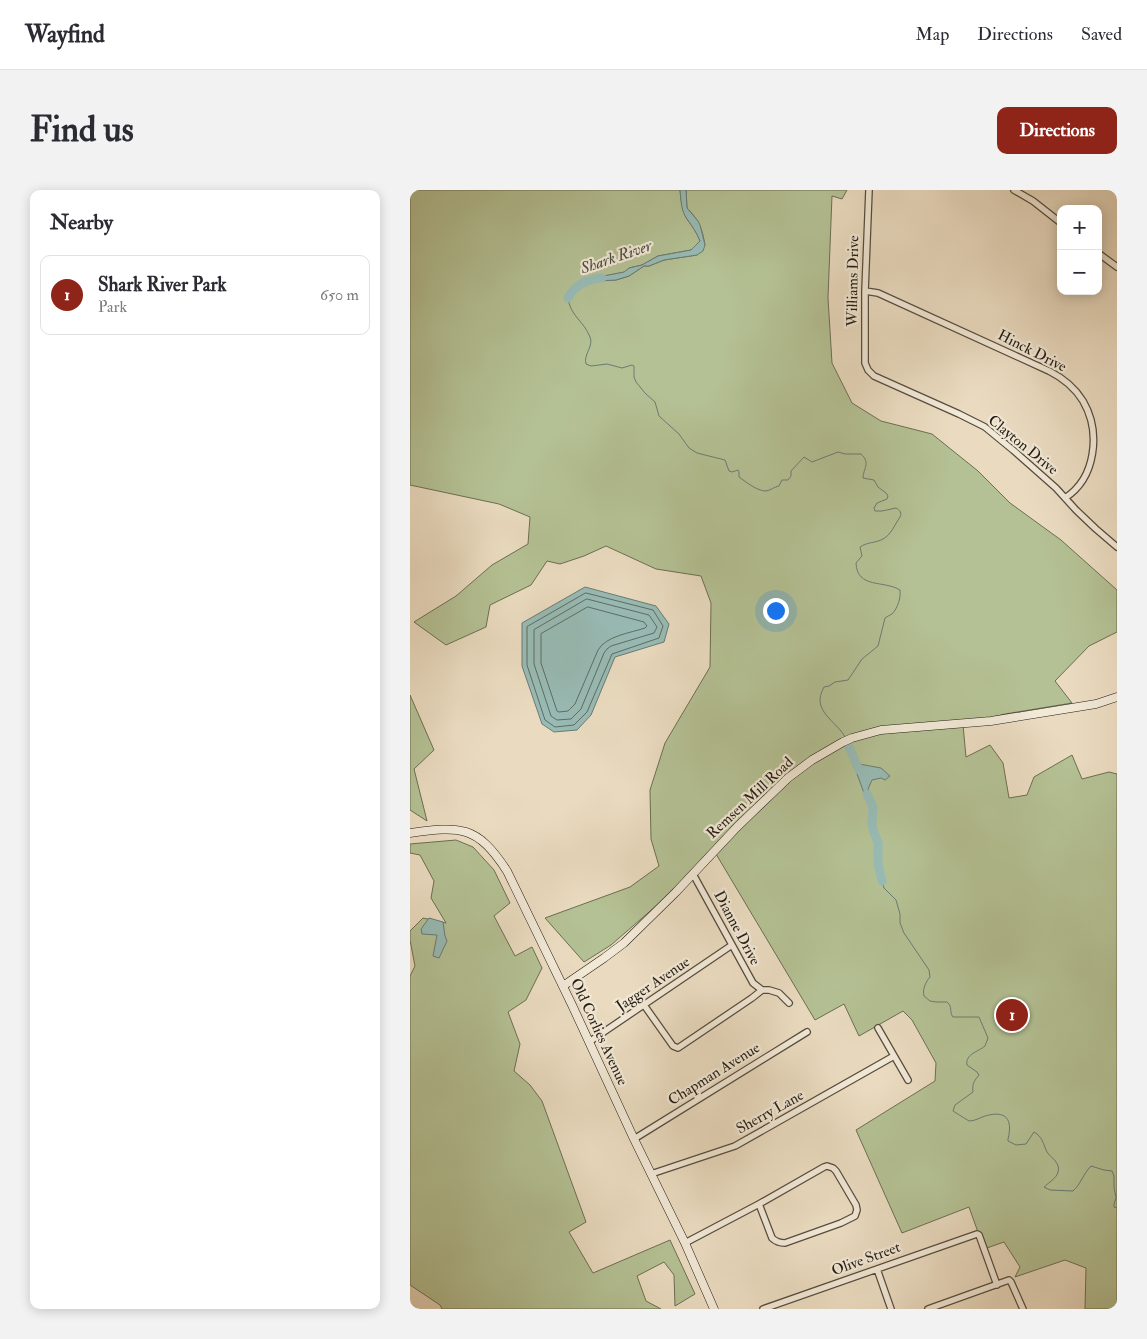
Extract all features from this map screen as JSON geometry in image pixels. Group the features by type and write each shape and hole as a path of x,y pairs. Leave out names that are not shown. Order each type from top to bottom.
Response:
{"street":[{"name":"Williams Drive","path":"869,190 864,291 865,363 870,372"},
{"path":"1014,190 1033,201 1057,220"},
{"path":"1102,256 1117,267"},
{"name":"Hinck Drive","path":"864,291 878,293 1049,371 1062,378 1072,388 1089,414 1093,430 1093,445 1091,462 1084,477 1072,494 1065,498"},
{"name":"Clayton Drive","path":"870,372 874,376 985,427 1056,488 1096,530 1117,547"},
{"name":"Remsen Mill Road","path":"563,986 624,943 693,874 737,826 788,778 812,760 843,742 870,732 991,721 1096,704 1117,697"},
{"name":"Old Corlies Avenue","path":"410,833 441,829 462,830 477,837 489,846 497,856 513,883 563,986 685,1243 714,1309"},
{"name":"Dianne Drive","path":"693,874 752,983 762,990 776,991 789,1003"},
{"name":"Jagger Avenue","path":"589,1042 732,946"},
{"path":"644,1005 673,1046 678,1048 762,990"},
{"path":"878,1028 908,1080"},
{"name":"Chapman Avenue","path":"634,1138 807,1032"},
{"name":"Sherry Lane","path":"651,1174 734,1146 894,1056"},
{"path":"685,1243 827,1166 836,1171 857,1210 852,1218 781,1243 772,1238 758,1204"},
{"name":"Olive Street","path":"763,1309 977,1234 997,1284"},
{"path":"877,1269 891,1309"},
{"path":"928,1309 1010,1281 1023,1309"}],"green space":[{"path":"410,190 680,190 684,212 700,241 691,250 658,256 642,265 629,268 625,272 589,279 597,281 616,280 629,276 644,266 664,260 697,255 705,245 699,225 687,208 686,190 847,190 842,199 832,196 828,298 832,363 852,403 881,421 932,434 978,471 1010,503 1061,540 1117,590 1117,632 1089,646 1055,681 1072,703 1005,714 963,725 966,757 990,745 1003,763 1009,798 1027,795 1034,777 1072,755 1082,779 1109,772 1117,774 1117,1309 1085,1309 1086,1268 1065,1260 1015,1277 1020,1267 1004,1242 984,1249 969,1207 902,1233 856,1130 935,1081 936,1063 912,1020 903,1011 859,1036 844,1004 815,1020 716,854 611,945 584,962 545,918 630,887 659,866 651,839 650,790 665,743 710,667 711,603 701,576 656,569 606,546 560,564 547,561 531,585 490,605 486,627 446,645 414,622 456,596 492,565 528,544 530,517 499,504 410,485"},
{"path":"410,695 434,750 414,769 427,821 410,810"},
{"path":"456,840 473,847 494,870 510,903 494,916 515,956 532,947 542,968 526,1000 508,1012 520,1044 514,1071 530,1085 542,1101 586,1222 569,1232 593,1273 670,1240 695,1294 675,1306 674,1275 664,1262 637,1276 646,1301 661,1309 442,1309 440,1305 410,1285 410,976 415,966 410,931 423,918 446,923 431,898 434,881 420,855 410,853 410,844"}],"water":[{"path":"680,190 686,190 687,208 700,225 705,245 703,251 697,255 664,260 644,266 629,276 616,280 597,281 588,279 624,272 658,256 691,250 700,241 685,216"},
{"path":"585,587 656,606 669,624 664,642 615,657 591,715 577,730 554,732 542,724 522,666 522,623"},
{"path":"855,760 859,764 881,768 890,776 885,780 881,778 872,780 868,789 872,804 868,804 853,763"},
{"path":"429,918 443,922 447,941 439,958 433,956 437,935 422,934 421,929"}],"waterway":[{"name":"Shark River","path":"568,298 574,289 582,283 602,278"},
{"name":"Shark River","path":"568,298 571,309 587,331 591,340 585,361 586,364 591,366 607,364 622,368 634,366 636,382 655,402 659,416 679,434 689,448 697,453 725,460 729,471 738,470 739,477 748,484 763,491 779,486 782,480 788,480 791,476 791,471 804,457 812,462 838,452 861,454 866,460 863,478 874,480 878,487 888,496 887,499 877,503 874,508 875,511 896,508 899,510 900,517 891,532 880,540 860,547 862,556 856,563 861,577 900,590 897,606 894,612 885,618 878,646 862,659 848,680 835,682 824,687 821,695 820,703 822,709 845,737"},
{"name":"Shark River","path":"847,742 859,770"},
{"name":"Shark River","path":"867,794 873,807 872,824 878,842 878,864 882,881"},
{"name":"Shark River","path":"872,804 877,866 884,888 896,900 900,914 900,923 904,933 929,970 930,977 925,986 924,996 930,1001 947,1002 953,1017 979,1017 988,1038 985,1046 970,1056 967,1061 967,1065 979,1075 974,1083 973,1092 955,1105 953,1111 969,1121 992,1114 1003,1115 1008,1121 1009,1126 1008,1141 1016,1145 1026,1144 1034,1132 1037,1134 1059,1169 1056,1176 1044,1187 1050,1190 1073,1191 1091,1166 1112,1171 1116,1198 1114,1207 1117,1208"}],"place":[{"name":"Shark River Park","path":"1012,1015"}]}
